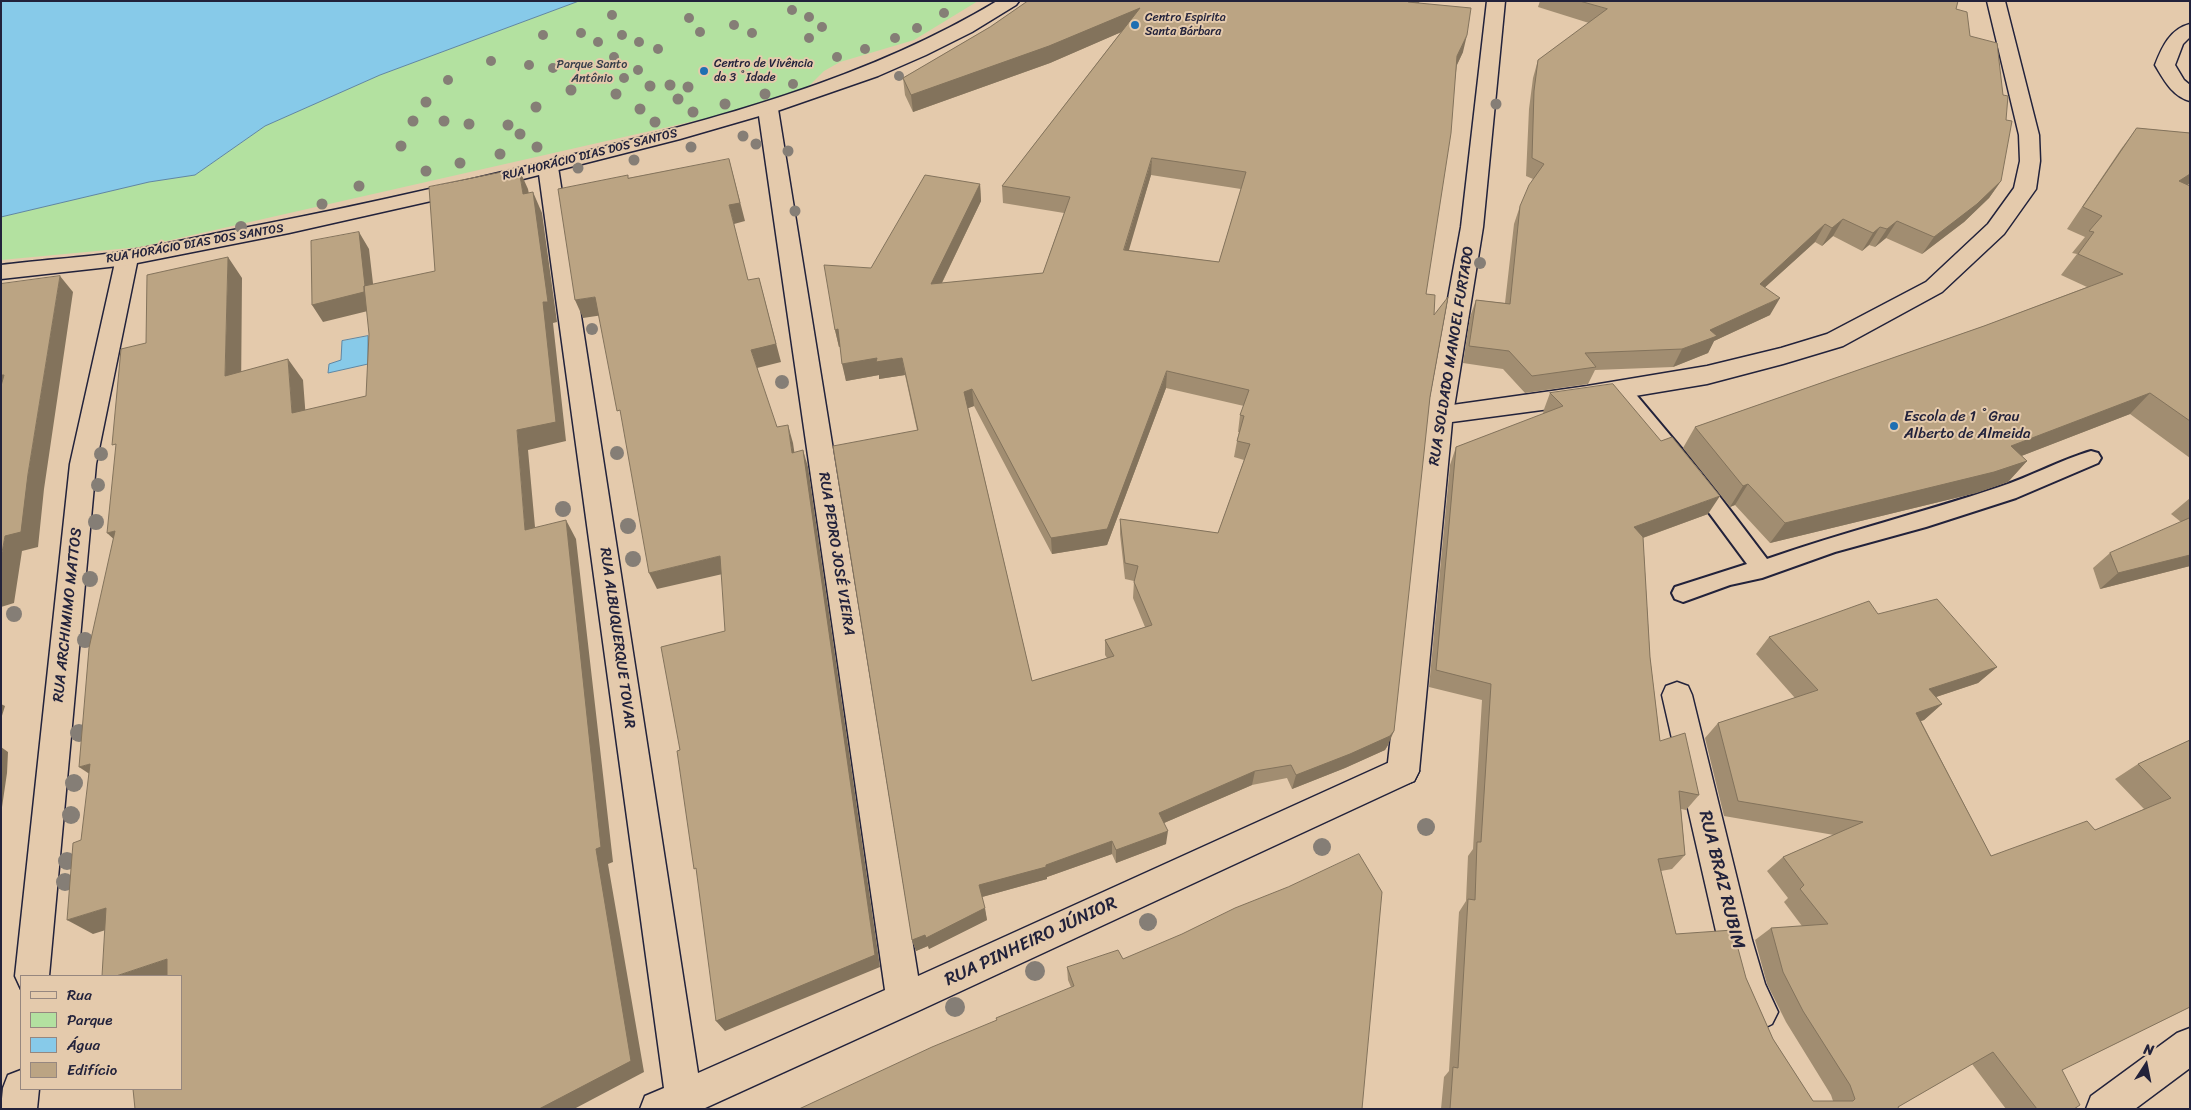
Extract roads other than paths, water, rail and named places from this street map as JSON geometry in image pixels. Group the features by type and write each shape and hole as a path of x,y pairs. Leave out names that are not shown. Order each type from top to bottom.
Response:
{"street":[{"name":"RUA HORÁCIO DIAS DOS SANTOS","path":"1,272 127,258 324,220 548,167 768,109 885,67 933,46 979,22 1010,1"},
{"name":"RUA SOLDADO MANOEL FURTADO","path":"1404,771 1440,414 1472,227 1496,1"},
{"path":"1440,414 1621,390 1707,375 1783,356 1835,340 1934,287 1996,229 2025,189 2030,161 2029,135 2025,111 1996,1"},
{"path":"2190,29 2184,31 2172,46 2165,65 2176,84 2190,96"},
{"name":"RUA PEDRO JOSÉ VIEIRA","path":"768,109 904,1000"},
{"name":"RUA ALBUQUERQUE TOVAR","path":"548,167 675,1105"},
{"name":"RUA ARCHIMIMO MATTOS","path":"32,975 83,464 127,258"},
{"name":"RUA BRAZ RUBIM","path":"1677,694 1735,940 1749,989 1771,1036"},
{"name":"RUA PINHEIRO JÚNIOR","path":"675,1105 1404,771"},
{"path":"2104,1109 2190,1046"},
{"path":"19,1109 21,1090"}],"lane":[{"path":"1621,390 1649,421 1736,532 1762,569"},
{"path":"1683,593 1729,577 1762,569 1833,544 1926,519 2009,492 2091,458"}],"water":[{"path":"1,1 579,1 380,75 265,126 195,175 149,182 1,217"},
{"path":"368,336 368,364 328,373 329,364 341,360 342,341"}],"place":[{"name":"Centro Espirita Santa Bárbara","path":"1135,25"},
{"name":"Centro de Vivência da 3˚ Idade","path":"704,71"},
{"name":"Escola de 1˚ Grau Alberto de Almeida","path":"1894,426"}],"park label":[{"name":"Parque Santo Antônio","path":"592,72"}]}
